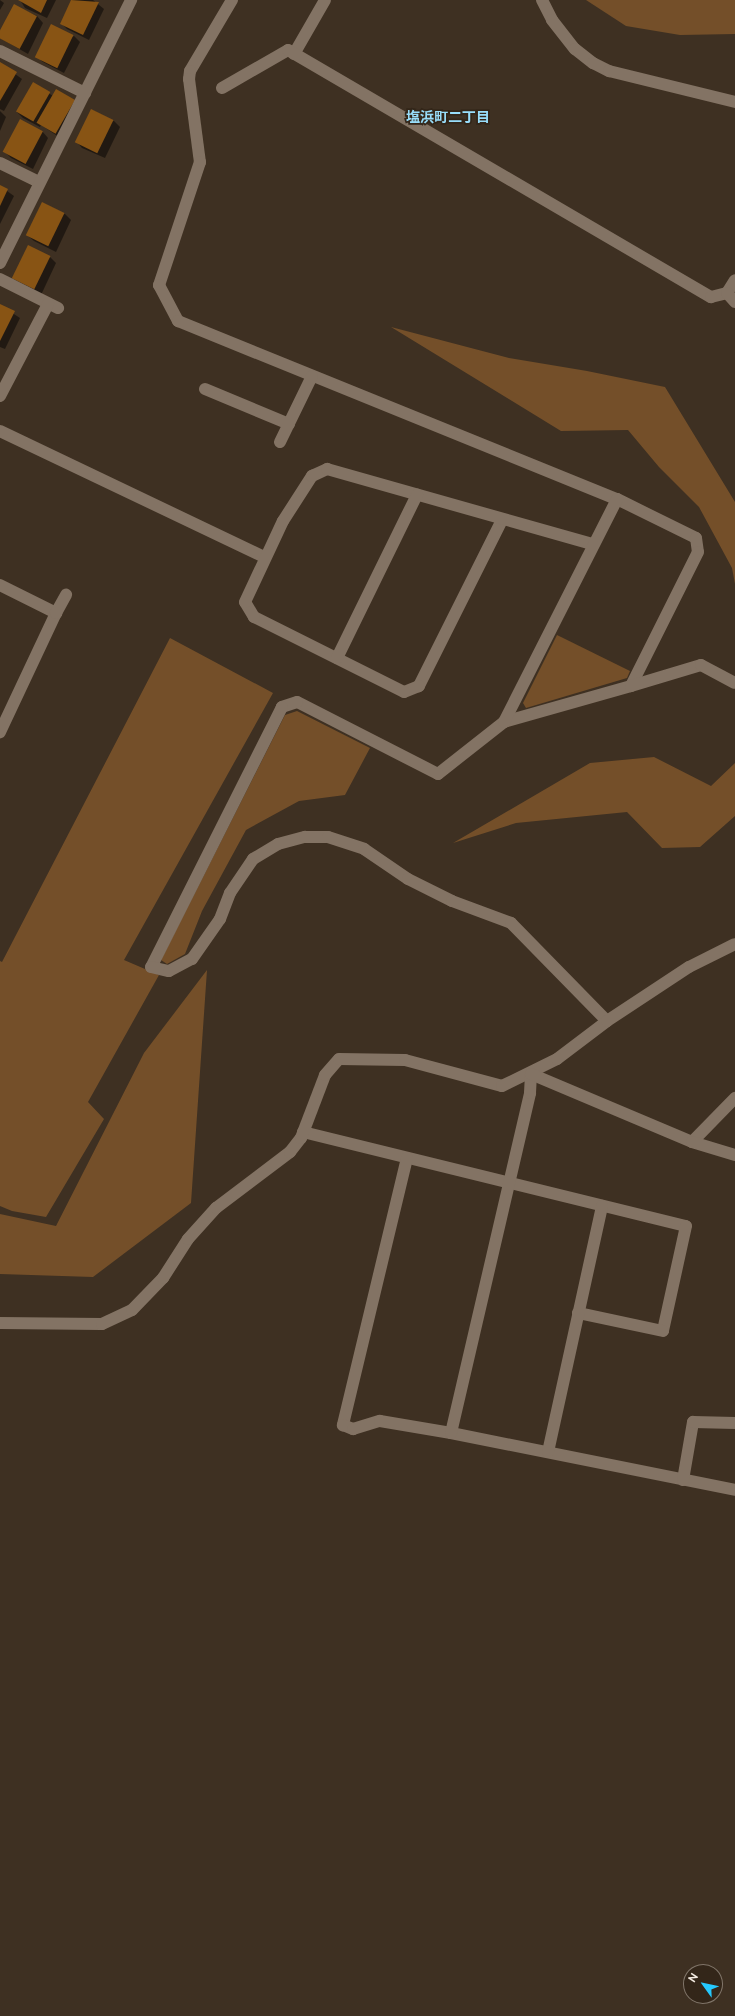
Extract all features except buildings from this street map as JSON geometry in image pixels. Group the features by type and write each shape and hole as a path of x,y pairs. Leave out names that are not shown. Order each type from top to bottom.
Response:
{"street":[{"path":"232,0 190,71 189,79 200,162 159,285 178,321 617,499 696,538 698,552 631,686"},
{"path":"294,54 325,0"},
{"path":"542,0 552,20 575,49 593,63 609,71 735,102"},
{"path":"0,263 39,182 85,93 127,2"},
{"path":"222,88 288,50 711,297 731,297 735,280"},
{"path":"0,51 85,93"},
{"path":"0,163 39,182"},
{"path":"0,278 53,306 0,396"},
{"path":"280,442 312,376"},
{"path":"204,389 289,424"},
{"path":"0,431 264,557"},
{"path":"502,520 419,686 404,692 254,617 245,602 264,557 283,521 312,476 327,469 502,520 592,544"},
{"path":"337,658 417,495"},
{"path":"504,722 592,544 617,499"},
{"path":"0,585 56,613"},
{"path":"0,732 66,595"},
{"path":"608,1021 511,924 452,901 408,879 364,849 328,837 305,837 278,844 253,859 230,893 220,919 192,959 169,971 151,967 282,707 297,702 438,774 504,722 701,665 735,683"},
{"path":"0,1323 102,1324 132,1310 163,1278 188,1239 216,1208 290,1152 303,1132 325,1076 338,1059 405,1060 502,1086 531,1074 557,1059 608,1021 689,967 735,944"},
{"path":"531,1074 692,1142 735,1155"},
{"path":"451,1433 530,1092 531,1074"},
{"path":"692,1142 735,1098"},
{"path":"303,1132 686,1226 663,1331 578,1313"},
{"path":"407,1158 343,1425 353,1429 380,1421 451,1433 735,1490"},
{"path":"548,1452 602,1206"},
{"path":"683,1480 693,1422 735,1423"}],"shaded area":[{"path":"586,0 735,0 735,34 680,35 626,26"},
{"path":"391,327 509,358 587,371 665,387 735,502 735,584 732,568 699,507 659,467 628,430 561,431"},
{"path":"557,635 630,671 627,678 526,708 523,703"},
{"path":"170,638 273,693 124,960 159,975 88,1102 104,1119 46,1217 12,1211 0,1206 0,961 2,962"},
{"path":"297,711 370,748 345,795 299,801 246,830 202,911 185,954 167,964 161,960 285,715"},
{"path":"654,757 711,786 735,763 735,816 700,847 662,848 627,812 516,823 453,843 590,763"},
{"path":"207,970 191,1203 93,1277 0,1274 0,1214 56,1226 144,1053"}],"district":[{"name":"塩浜町二丁目","path":"448,117"}]}
